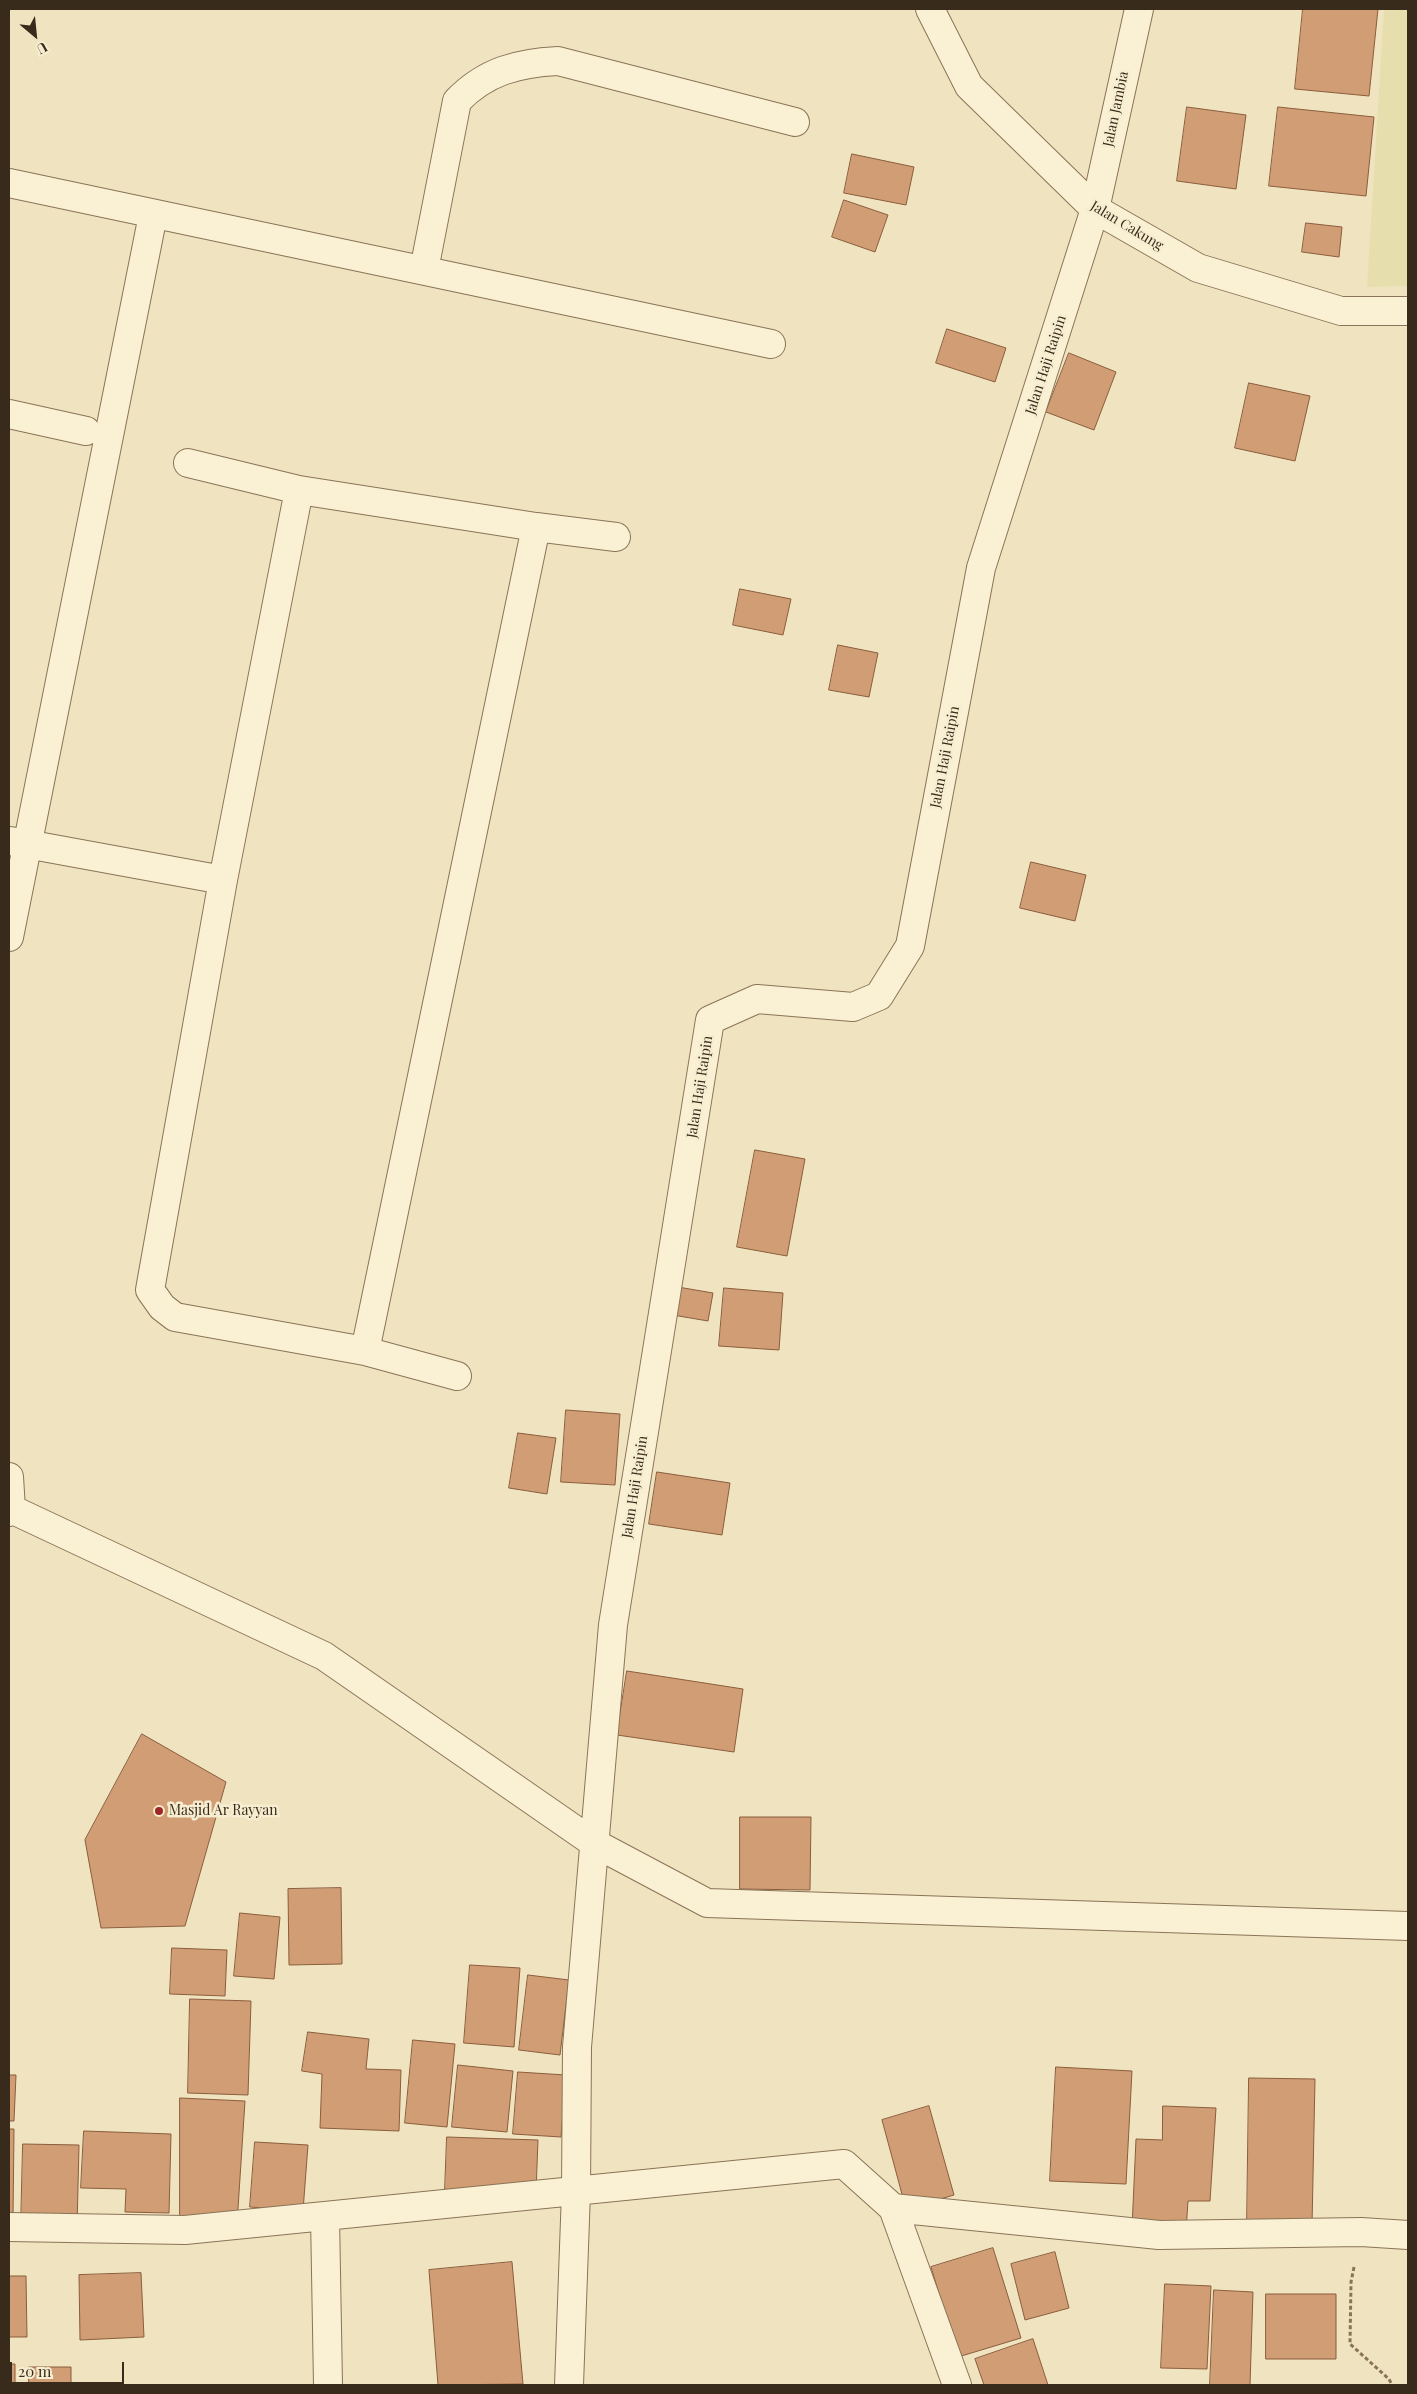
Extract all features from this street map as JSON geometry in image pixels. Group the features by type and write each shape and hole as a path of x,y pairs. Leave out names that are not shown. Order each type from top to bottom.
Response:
{"street":[{"name":"Jalan Cakung","path":"930,9 969,86 1095,209 1198,268 1342,311 1408,311"},
{"name":"Jalan Jambia","path":"1095,209 1139,9"},
{"path":"424,270 457,101 470,88 494,75 527,62 558,62 795,122"},
{"path":"9,183 153,215 424,270 770,344"},
{"name":"Jalan Haji Raipin","path":"594,1843 613,1625 710,1020 757,999 853,1007 879,996 910,946 981,568 1095,209"},
{"path":"9,937 18,843 153,215"},
{"path":"9,414 86,431"},
{"path":"188,463 299,490 536,527 616,537"},
{"path":"299,490 222,880 150,1290 162,1307 175,1317 365,1351 456,1376"},
{"path":"365,1351 536,527"},
{"path":"18,843 222,880"},
{"path":"9,1477 10,1511 324,1656 594,1843 707,1903 1408,1926"},
{"path":"568,2385 576,2192 577,2047 594,1843"},
{"path":"9,2227 185,2230 844,2164 892,2208 956,2385"},
{"path":"892,2208 1159,2235 1361,2232 1408,2235"},
{"path":"326,2216 328,2385"}],"path":[{"path":"1361,2232 1351,2282 1350,2344 1389,2379 1392,2385"}],"shaded area":[{"path":"1384,9 1408,9 1408,286 1367,287"}],"building":[{"path":"1303,9 1378,9 1369,96 1295,89"},
{"path":"1187,107 1246,115 1236,189 1177,181"},
{"path":"1278,107 1374,117 1366,196 1269,186"},
{"path":"852,154 914,167 906,205 844,193"},
{"path":"844,200 888,215 875,252 832,237"},
{"path":"1306,223 1342,227 1339,257 1302,252"},
{"path":"947,329 1006,348 995,382 936,363"},
{"path":"1069,353 1116,372 1094,430 1046,412"},
{"path":"1249,383 1310,396 1295,461 1235,448"},
{"path":"740,589 791,599 783,635 733,625"},
{"path":"838,645 878,653 869,697 829,690"},
{"path":"1031,862 1086,875 1075,921 1020,908"},
{"path":"755,1150 805,1159 787,1256 737,1247"},
{"path":"672,1286 713,1293 708,1321 667,1314"},
{"path":"724,1288 783,1293 779,1350 719,1346"},
{"path":"566,1410 620,1414 615,1485 561,1482"},
{"path":"518,1433 556,1438 547,1494 509,1488"},
{"path":"657,1472 730,1483 722,1535 649,1524"},
{"path":"627,1671 743,1689 734,1752 617,1735"},
{"name":"Masjid Ar Rayyan","path":"142,1734 226,1782 185,1926 101,1928 85,1840"},
{"path":"740,1817 811,1817 810,1890 740,1889"},
{"path":"341,1888 342,1964 289,1965 288,1889"},
{"path":"240,1913 280,1917 274,1979 234,1976"},
{"path":"172,1948 227,1950 225,1996 170,1994"},
{"path":"470,1965 520,1968 514,2047 464,2043"},
{"path":"528,1975 569,1980 560,2055 519,2050"},
{"path":"190,1999 251,2001 248,2095 188,2093"},
{"path":"308,2032 369,2039 366,2069 401,2070 399,2131 320,2128 322,2074 302,2071"},
{"path":"413,2040 455,2044 447,2127 405,2123"},
{"path":"458,2065 513,2071 507,2132 452,2127"},
{"path":"1056,2067 1132,2071 1126,2184 1050,2181"},
{"path":"518,2072 566,2075 561,2137 513,2134"},
{"path":"9,2075 16,2075 14,2121 9,2121"},
{"path":"1249,2078 1315,2079 1312,2226 1247,2225"},
{"path":"180,2098 245,2101 237,2224 180,2221"},
{"path":"929,2106 954,2195 906,2209 882,2120"},
{"path":"1163,2106 1216,2108 1210,2201 1188,2201 1186,2231 1132,2228 1136,2139 1162,2140"},
{"path":"9,2129 14,2129 13,2218 9,2218"},
{"path":"84,2131 171,2134 169,2213 125,2212 126,2189 81,2188"},
{"path":"447,2137 538,2140 536,2192 445,2190"},
{"path":"255,2142 308,2145 303,2211 250,2207"},
{"path":"23,2144 79,2145 77,2228 21,2226"},
{"path":"993,2248 1021,2338 958,2357 931,2267"},
{"path":"1055,2252 1069,2308 1025,2320 1011,2264"},
{"path":"512,2262 523,2384 438,2385 429,2270"},
{"path":"141,2273 144,2337 80,2340 79,2275"},
{"path":"9,2276 26,2276 27,2337 9,2337"},
{"path":"1165,2284 1211,2286 1207,2369 1161,2368"},
{"path":"1214,2290 1253,2292 1250,2385 1210,2385"},
{"path":"1266,2294 1336,2294 1336,2359 1266,2359"},
{"path":"1033,2339 1048,2385 984,2385 975,2359"},
{"path":"9,2364 15,2364 15,2385 9,2385"},
{"path":"29,2367 71,2367 71,2385 29,2385"}],"place":[{"name":"Masjid Ar Rayyan","path":"159,1811"}]}
